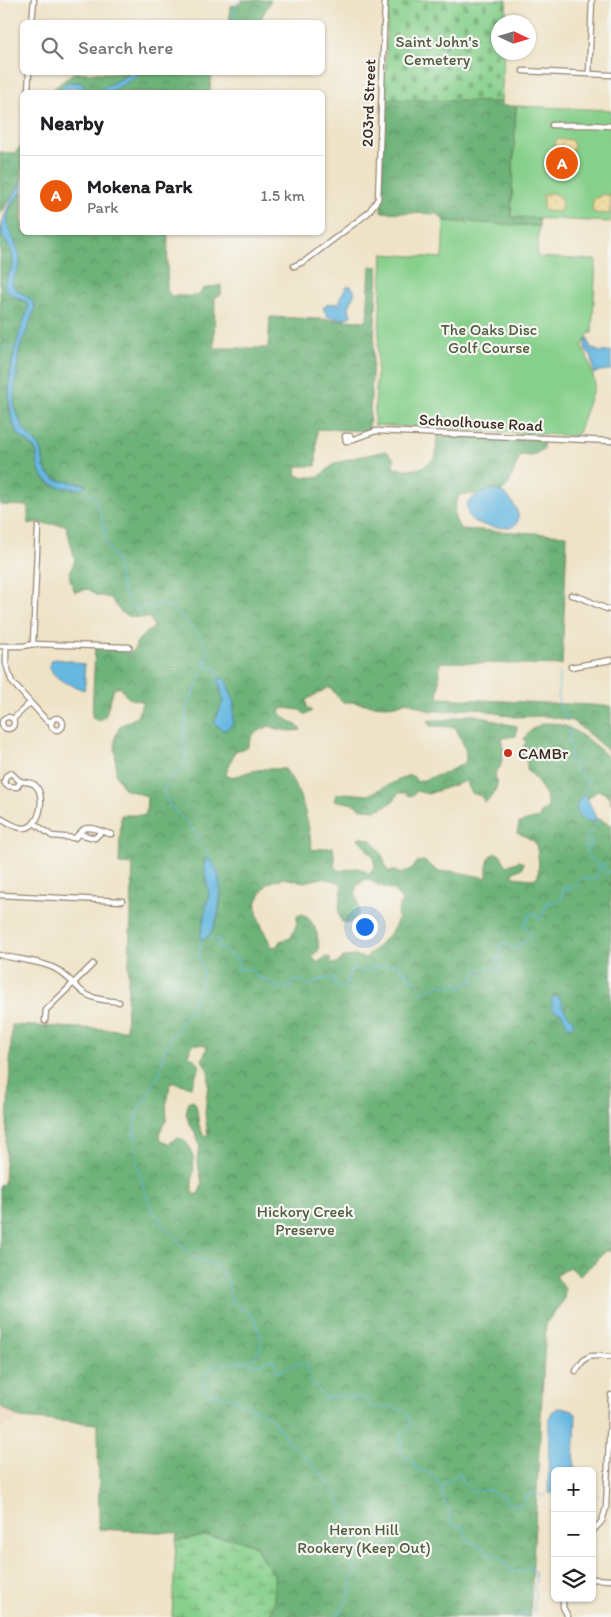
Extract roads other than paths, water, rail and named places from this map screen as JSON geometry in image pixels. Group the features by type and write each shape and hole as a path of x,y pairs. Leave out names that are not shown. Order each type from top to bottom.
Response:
{"street":[{"path":"32,20 34,0"},
{"name":"203rd Street","path":"294,266 305,261 368,213 378,199 385,0"},
{"path":"589,74 592,0"},
{"path":"523,71 611,75"},
{"path":"28,90 29,75"},
{"path":"552,125 593,124 611,126"},
{"name":"Schoolhouse Road","path":"352,440 376,431 611,441"},
{"path":"33,644 38,527"},
{"path":"571,595 596,606 611,610"},
{"path":"52,722 46,720 30,703 9,676 3,646 33,644 129,647"},
{"path":"571,668 611,660"},
{"path":"13,719 30,703"},
{"path":"0,818 17,827 26,828 34,823 40,809 39,793 35,785 21,781"},
{"path":"34,823 52,836 75,838 83,829 89,828 97,829 100,833 111,834"},
{"path":"79,834 95,838 100,833"},
{"path":"0,895 122,901"},
{"path":"0,956 37,962 52,967 74,982 85,993 98,999 119,1002"},
{"path":"44,1021 46,1010 93,964"},
{"path":"576,1371 583,1359 587,1357 611,1357"},
{"path":"596,1529 604,1517 609,1502 611,1395"},
{"path":"596,1579 611,1580"},
{"path":"564,1602 563,1607 568,1617"}],"water":[{"path":"128,75 139,75 113,90 99,90"},
{"path":"68,82 81,83 88,90 75,88 58,90"},
{"path":"20,184 20,194 12,204 8,218 8,225 20,258 12,284 32,301 35,309 19,351 14,397 15,410 25,431 40,447 47,473 57,480 86,484 81,489 61,487 49,483 45,479 38,466 36,451 17,432 12,419 9,388 11,371 18,338 28,310 27,302 11,294 4,286 13,261 11,251 2,236 3,221 8,206"},
{"path":"347,286 351,286 355,292 349,307 351,316 343,319 328,317 323,308 328,304 340,303 340,297"},
{"path":"587,338 590,347 600,352 611,351 611,370 599,371 594,374 592,356 585,349"},
{"path":"490,490 502,492 512,502 518,517 515,525 506,528 492,527 473,521 470,518 467,503 474,497"},
{"path":"55,659 84,665 84,690 64,682 52,672 49,667 51,660"},
{"path":"225,678 234,701 233,724 224,731 214,723 223,702 219,679"},
{"path":"584,794 596,818 592,822 582,819 577,809 577,803"},
{"path":"205,859 211,862 217,872 220,899 219,910 213,929 201,941 209,893 205,875"},
{"path":"555,996 561,1000 565,1011 572,1019 574,1024 571,1027 567,1025 562,1014 552,1009 552,997"},
{"path":"558,1408 570,1409 576,1414 574,1467 551,1467 551,1493 549,1493 549,1419 552,1412"}],"waterway":[{"path":"234,20 234,10 239,0"},
{"path":"0,355 8,348 14,350"},
{"path":"83,486 95,499 102,518 106,543 116,560 123,593 135,609 159,605 168,607 188,623 208,648 206,666 187,707 184,731 185,761 180,771 169,779 163,793 171,807 189,824 217,867 221,883 219,899"},
{"path":"206,666 217,669 217,688 220,688"},
{"path":"559,672 559,702 568,721"},
{"path":"569,727 570,741 567,743 572,747 570,753 571,761 577,765 575,771 585,780 589,781 584,794"},
{"path":"209,936 213,940 218,938 220,943 216,946 222,948 235,959 239,959 237,969 253,970 257,977 276,985 278,991 284,986 289,988 292,986 292,983 299,981 305,982 311,987 315,982 332,978 335,981 334,986 343,988 350,978 348,974 355,967 363,972 366,970 370,971 374,966 381,967 382,965 396,965 398,963 400,964 400,970 406,972 408,978 417,982 421,992 430,992 430,988 437,987 441,983 448,986 456,981 459,989 475,978 474,972 501,967 496,961 497,957 502,958 504,956 498,945 502,943 518,949 521,943 532,938 524,925 530,914 535,913 540,920 545,911 546,902 555,903 562,899 563,887 566,887 568,891 571,886 577,886 578,880 583,878 595,879 599,867 588,856 584,846 591,847 592,842 585,839 592,828 600,822 596,818"},
{"path":"599,867 604,863 603,870 607,874 611,870"},
{"path":"201,941 199,953 203,975 200,985 189,1011 167,1045 158,1077 140,1106 136,1117 135,1139 138,1166 145,1192 156,1217 188,1253 212,1264 224,1274 228,1281 233,1302 251,1315 259,1330 261,1343 259,1353 252,1359 243,1362 212,1368 206,1375 204,1388 208,1393 231,1399 268,1415 290,1444 326,1479 351,1521 356,1543 354,1570 350,1594 337,1617"},
{"path":"251,1362 253,1365 261,1364 269,1359 273,1359 277,1372 305,1363 313,1383 325,1398 332,1398 341,1394 348,1398 364,1398 376,1407 392,1406 403,1410 410,1419 410,1426 402,1432 401,1452 406,1457 405,1459 414,1462 416,1469 433,1474 442,1488"},
{"path":"516,1617 534,1611 536,1593 533,1587 536,1582 535,1571 528,1567 517,1573 510,1569 500,1557 486,1553 484,1548 470,1542 463,1527 454,1525 449,1520 450,1511 443,1498 442,1485 446,1481 450,1481 458,1473 461,1474 460,1479 472,1492 491,1490 496,1495 505,1497 505,1502 511,1505 522,1504 528,1494 535,1492 543,1497 548,1492"}],"place":[{"name":"Mokena Park","path":"562,163"},
{"name":"CAMBr","path":"508,753"}],"park label":[{"name":"Saint John's Cemetery","path":"437,50"},
{"name":"The Oaks Disc Golf Course","path":"489,338"},
{"name":"Hickory Creek Preserve","path":"305,1220"},
{"name":"Heron Hill Rookery (Keep Out)","path":"364,1538"}]}
